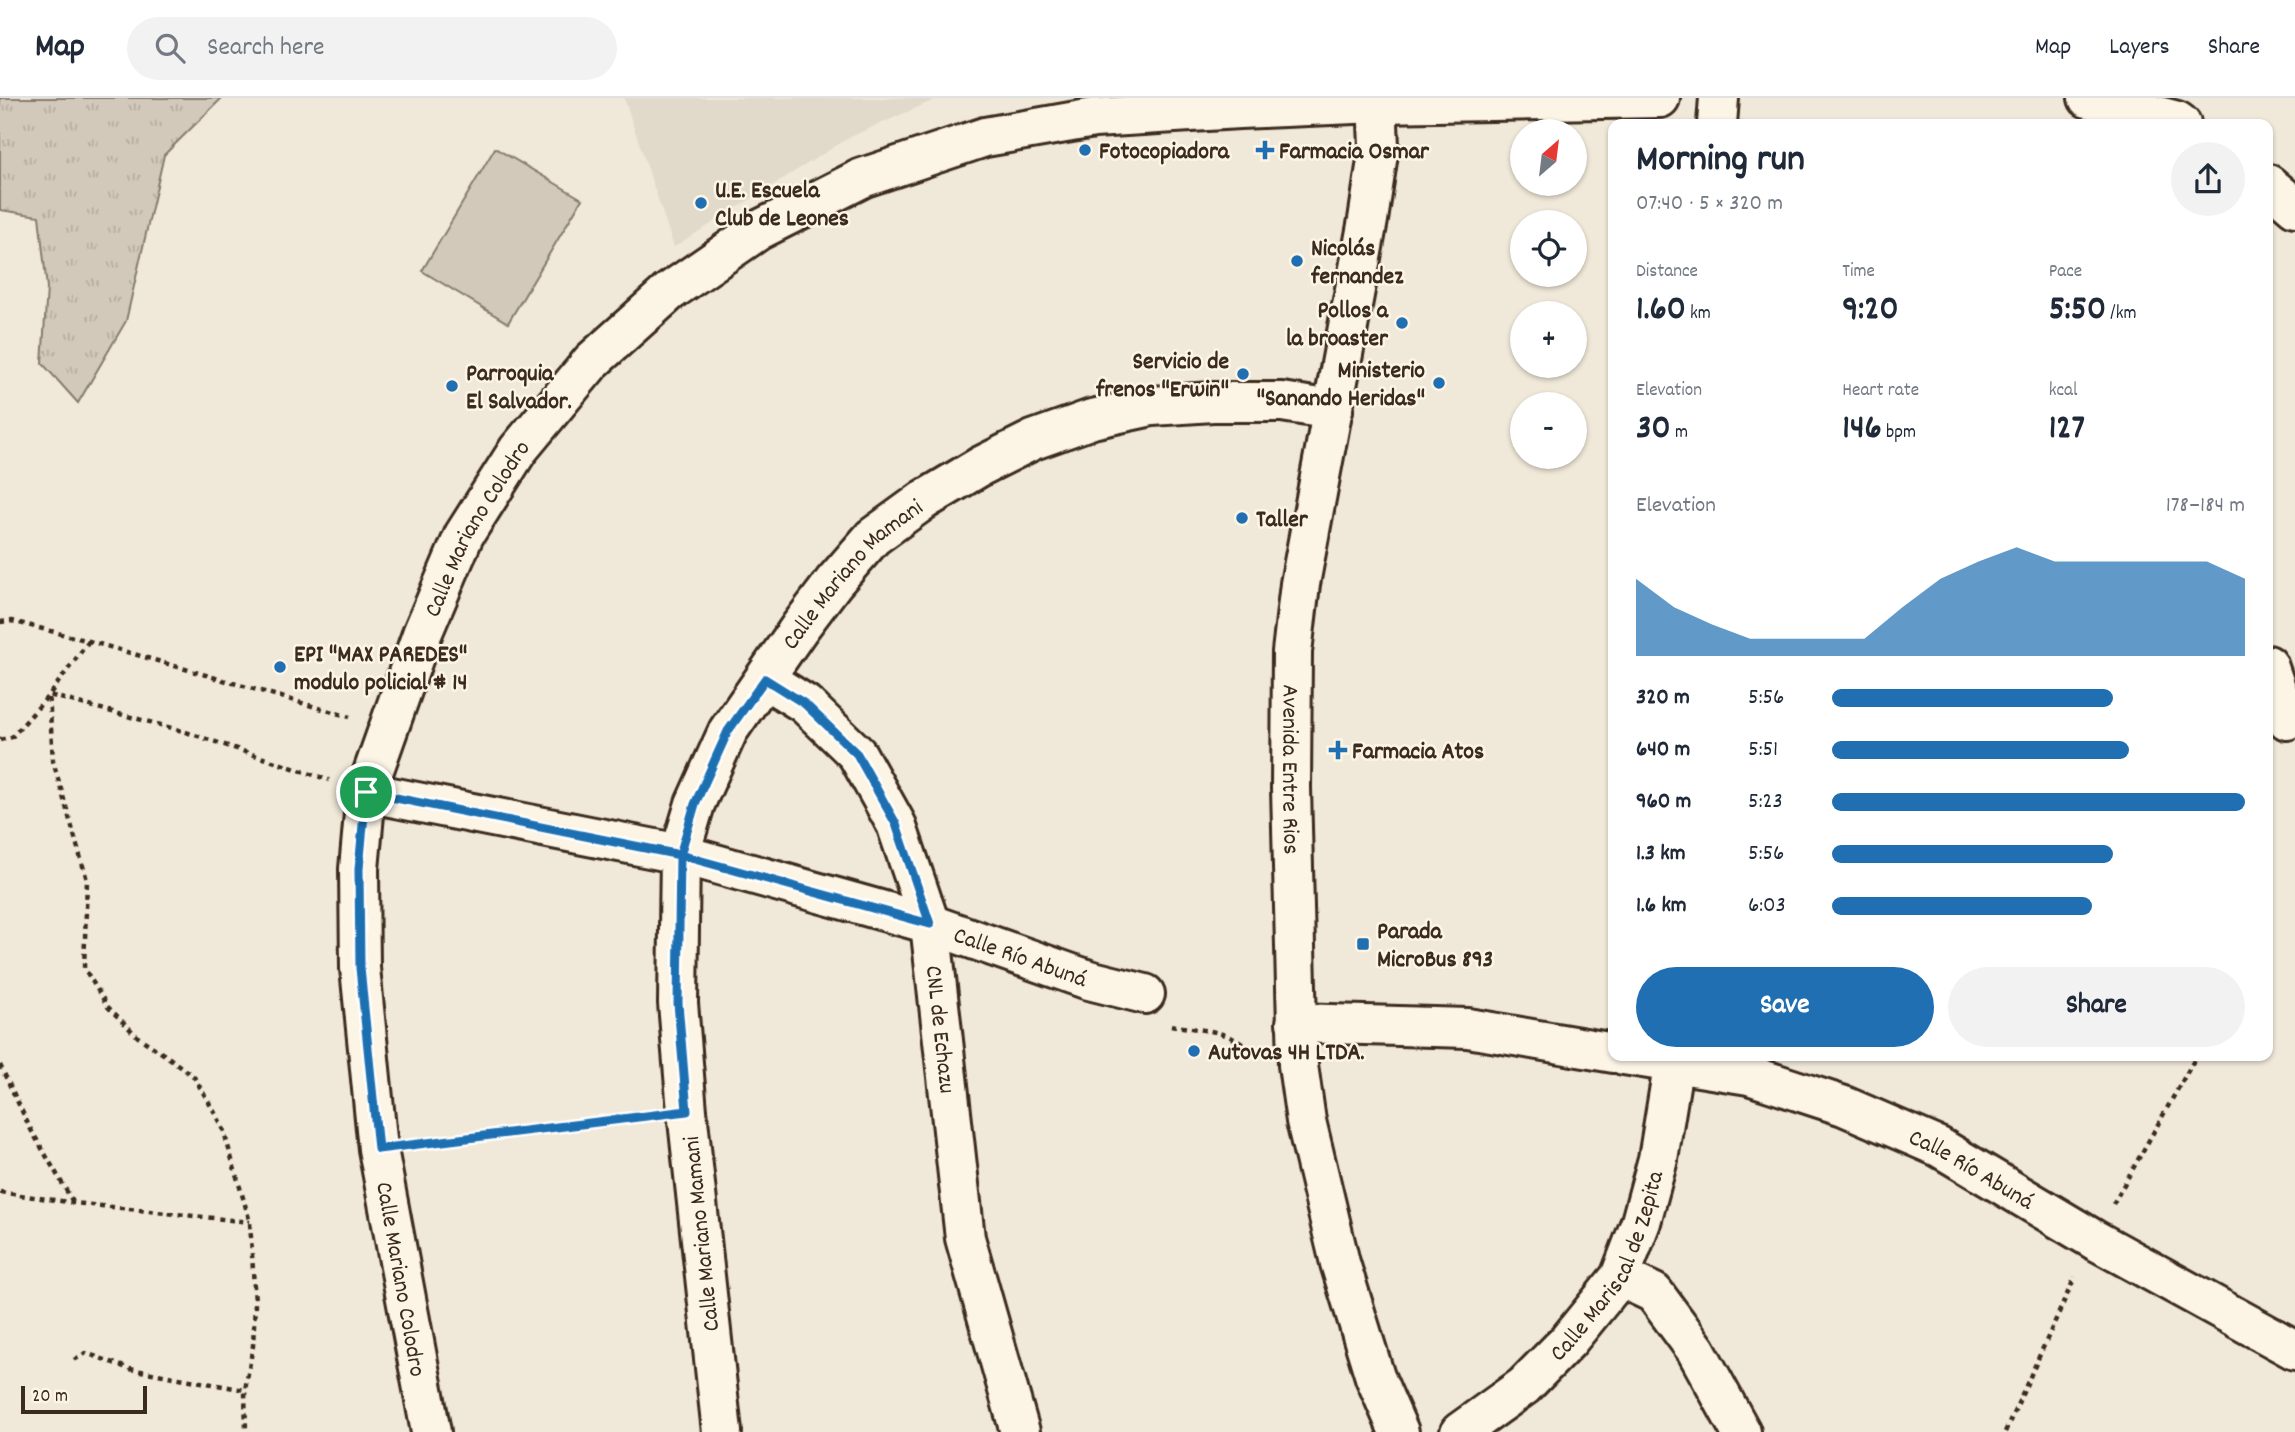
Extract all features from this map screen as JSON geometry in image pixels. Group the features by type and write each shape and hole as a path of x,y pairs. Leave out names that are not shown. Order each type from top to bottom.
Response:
{"street":[{"name":"Calle Mariano Colodro","path":"430,1432 378,1149 360,968 359,869 366,792 422,634 464,535 518,450 592,361 669,292 758,230 862,178 985,137 1094,118 1378,100 1660,98"},
{"path":"1717,119 1719,98"},
{"path":"2088,98 2163,119"},
{"name":"Avenida Entre Rios","path":"1378,100 1379,148 1368,220 1300,584 1292,652 1291,788 1296,1023 1298,1065 1306,1121 1340,1263 1376,1377 1399,1432"},
{"path":"2273,188 2295,207"},
{"name":"Calle Mariano Mamani","path":"722,1432 678,1003 680,855 695,804 728,731 800,627 873,537 924,500 981,466 1033,440 1092,419 1152,406 1213,402 1282,402 1333,410"},
{"name":"CNL de Echazu","path":"765,679 805,704 857,754 896,824 930,924 965,1238 1020,1432"},
{"path":"2273,684 2283,721"},
{"name":"Calle Río Abuná","path":"366,792 680,855 930,924 1089,980 1146,994"},
{"path":"1296,1023 1468,1028 1608,1053"},
{"name":"Calle Mariscal de Zepita","path":"1460,1432 1524,1386 1568,1341 1620,1277 1642,1222 1658,1159 1675,1061"},
{"name":"Calle Río Abuná","path":"1680,1061 1749,1074 1844,1106 1939,1147 2093,1239 2295,1350"},
{"path":"1620,1277 1654,1293 1696,1350 1741,1432"}],"path":[{"path":"0,622 12,621 89,641 388,728"},
{"path":"0,740 12,737 49,695 89,641"},
{"path":"49,695 183,731 366,792"},
{"path":"49,695 53,761 87,880 84,968 108,1007 130,1030 194,1077 222,1125 250,1222 255,1303 253,1346 245,1390 246,1432"},
{"path":"1181,1027 1232,1036 1251,1052"},
{"path":"0,1065 30,1128 74,1203"},
{"path":"378,1149 687,1111"},
{"path":"0,1192 74,1203 250,1222"},
{"path":"74,1360 86,1353 130,1370 245,1390"}],"shaded area":[{"name":"U.E. Escuela Club de Leones","path":"624,98 939,98 850,137 674,247"}],"green space":[{"path":"0,98 222,98 164,155 126,321 78,403 42,363 47,288 39,216 0,210"},
{"path":"495,148 582,199 508,323 422,271"}],"place":[{"name":"Fotocopiadora","path":"1085,150"},
{"name":"Farmacia Osmar","path":"1265,150"},
{"name":"U.E. Escuela Club de Leones","path":"701,203"},
{"name":"Nicolás fernandez","path":"1297,261"},
{"name":"Pollos a la broaster","path":"1402,323"},
{"name":"Servicio de frenos \"Erwin\"","path":"1243,374"},
{"name":"Ministerio \"Sanando Heridas\"","path":"1439,383"},
{"name":"Parroquia El Salvador.","path":"452,386"},
{"name":"Taller","path":"1242,518"},
{"name":"EPI \"MAX PAREDES\" modulo policial # 14","path":"280,667"},
{"name":"Farmacia Atos","path":"1338,750"},
{"name":"Parada MicroBus 893","path":"1363,944"},
{"name":"Autovas 4H LTDA.","path":"1194,1051"}],"route":[{"path":"366,792 359,869 360,968 378,1149 687,1111 678,1003 680,855 930,924 896,824 857,754 805,704 765,679 728,731 695,804 680,855 366,792"}]}
